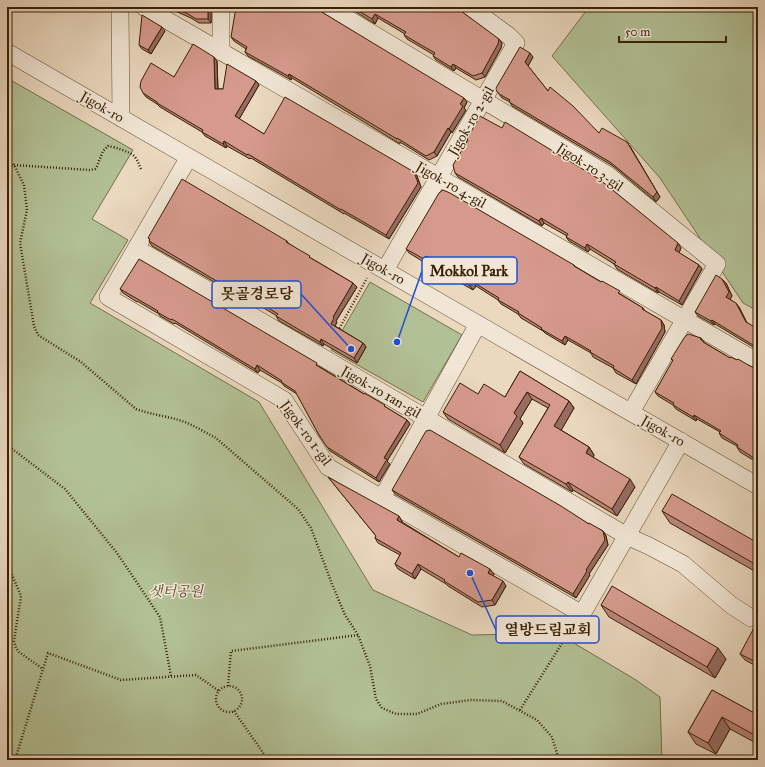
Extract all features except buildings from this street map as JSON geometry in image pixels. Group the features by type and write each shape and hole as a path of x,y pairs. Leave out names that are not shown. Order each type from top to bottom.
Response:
{"street":[{"path":"120,7 121,118"},
{"name":"Jigok-ro 4-gil","path":"144,7 758,362"},
{"path":"221,7 222,52"},
{"name":"Jigok-ro 3-gil","path":"328,7 608,176 717,264 631,412"},
{"name":"Jigok-ro 2-gil","path":"380,267 438,177 516,43 470,7"},
{"name":"Jigok-ro","path":"7,52 758,486"},
{"name":"Jigok-ro 1-gil","path":"189,157 108,297 284,400 328,467 582,614 627,536"},
{"name":"Jigok-ro 1an-gil","path":"136,248 627,536 682,564 731,605 751,618"},
{"path":"382,498 478,324"},
{"path":"627,536 681,441"}],"path":[{"path":"7,162 14,166 90,170 95,169 103,151 108,146 113,146 135,156 141,169"},
{"path":"14,166 24,185 27,210 20,243 34,326 38,335 81,362 136,409 181,420 216,438 298,509 311,528 345,615 358,635 370,666 376,699 382,708 396,714 417,714 442,704 471,700 502,701 537,720 552,738 559,760"},
{"path":"338,331 380,267"},
{"path":"7,445 65,489 117,552 160,617 171,676"},
{"path":"7,551 9,568 21,596 14,641 16,648 19,652 43,669"},
{"path":"520,710 571,629"},
{"path":"228,686 231,651 358,635"},
{"path":"15,760 48,653 120,680 196,675 218,691"},
{"path":"228,686 234,686 241,692 242,696 241,705 238,709 230,712 222,709 216,699 218,691 221,688 228,686"},
{"path":"234,711 268,760"}],"green space":[{"path":"589,7 758,7 758,311 743,303 660,178 552,56"},
{"name":"샛터공원","path":"7,78 133,150 92,219 128,240 90,303 259,402 373,590 472,635 557,633 636,680 660,697 662,760 7,760"},
{"path":"370,282 462,335 423,402 331,350"}],"place":[{"name":"Mokkol Park","path":"397,342"},
{"name":"못골경로당","path":"351,349"},
{"name":"열방드림교회","path":"470,573"}]}
